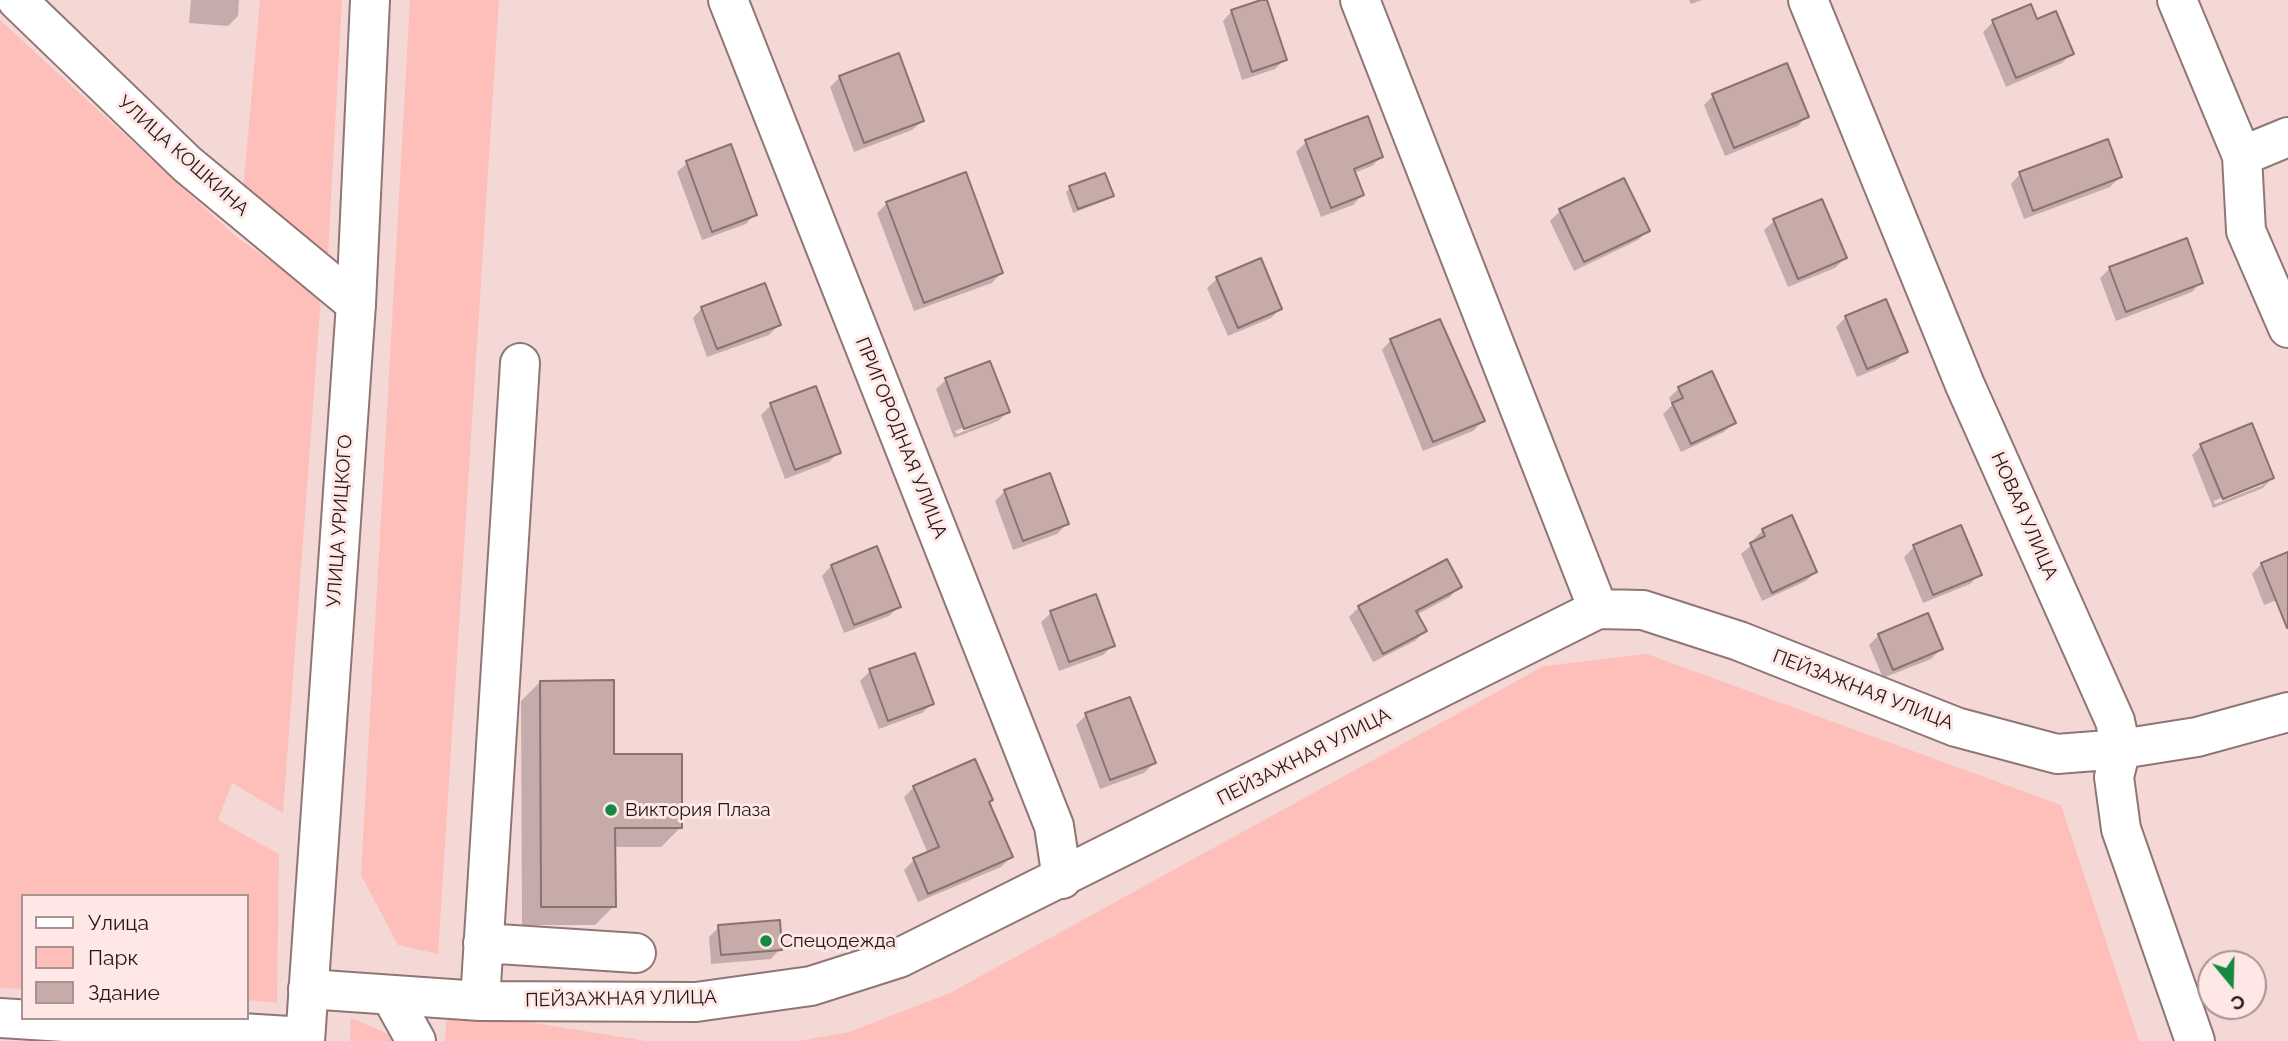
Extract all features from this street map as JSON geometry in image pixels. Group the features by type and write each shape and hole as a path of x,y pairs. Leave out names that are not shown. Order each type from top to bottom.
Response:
{"street":[{"name":"УЛИЦА КОШКИНА","path":"17,0 187,164 356,304"},
{"name":"УЛИЦА УРИЦКОГО","path":"305,1039 356,304 370,0"},
{"name":"ПРИГОРОДНАЯ УЛИЦА","path":"729,0 1054,826 1062,879"},
{"path":"1360,0 1598,609"},
{"name":"НОВАЯ УЛИЦА","path":"1808,0 1965,385 2115,721 2121,749 2114,777 2121,829 2195,1041"},
{"path":"2177,0 2242,156 2246,231 2288,328"},
{"path":"2242,156 2288,137"},
{"path":"480,1001 520,363"},
{"name":"ПЕЙЗАЖНАЯ УЛИЦА","path":"308,989 480,1001 696,1002 811,986 899,958 1062,879 1598,609 1643,610 1739,641 1956,727 2057,754 2121,749 2197,737 2288,712"},
{"path":"484,943 636,953"},
{"path":"391,996 415,1041"},
{"path":"0,1018 84,1032 305,1039"}],"green space":[{"path":"260,0 342,0 328,254 243,191"},
{"path":"410,0 499,0 438,954 398,945 361,875"},
{"path":"0,20 234,235 321,297 283,813 232,783 218,820 279,854 277,1003 248,1000 248,894 21,894 21,989 0,988"},
{"path":"1647,654 2061,805 2139,1041 798,1041 849,1032 950,993 1544,666"},
{"path":"447,1009 646,1041 445,1041"},
{"path":"351,1018 395,1037 398,1041 350,1041"}],"building":[{"path":"1267,0 1287,60 1252,72 1231,10"},
{"path":"2031,4 2037,19 2056,11 2074,54 2016,78 1992,20"},
{"path":"899,53 924,121 864,143 839,76"},
{"path":"1787,63 1809,117 1734,148 1712,94"},
{"path":"1368,116 1383,157 1354,169 1364,195 1331,208 1305,140"},
{"path":"2108,139 2122,177 2033,211 2019,172"},
{"path":"731,144 757,215 712,232 686,161"},
{"path":"966,172 1003,273 924,303 886,202"},
{"path":"1105,173 1114,196 1078,209 1069,186"},
{"path":"1624,178 1650,231 1584,262 1559,209"},
{"path":"1822,199 1847,258 1798,279 1773,219"},
{"path":"2187,238 2203,283 2126,312 2109,267"},
{"path":"1261,258 1282,309 1238,328 1216,277"},
{"path":"765,283 781,325 717,349 701,307"},
{"path":"1886,299 1908,352 1867,369 1845,316"},
{"path":"1440,319 1485,421 1433,442 1390,339"},
{"path":"990,361 1010,412 964,429 945,378"},
{"path":"1712,371 1736,423 1691,444 1672,403 1683,398 1678,387"},
{"path":"816,386 841,453 795,470 770,403"},
{"path":"2252,423 2274,478 2223,499 2200,444"},
{"path":"1050,473 1069,524 1023,541 1004,490"},
{"path":"1792,515 1817,572 1772,593 1750,543 1765,536 1762,529"},
{"path":"1961,525 1982,575 1933,595 1913,545"},
{"path":"877,546 901,607 854,625 831,565"},
{"path":"2288,552 2288,628 2287,628 2261,563"},
{"path":"1447,559 1462,587 1416,611 1427,631 1383,654 1358,606"},
{"path":"1096,594 1115,646 1069,662 1050,611"},
{"path":"1928,613 1943,649 1893,670 1878,634"},
{"path":"915,653 934,704 888,721 869,669"},
{"name":"Виктория Плаза","path":"614,680 614,754 682,754 682,828 615,828 616,907 541,907 540,681"},
{"path":"1130,697 1156,763 1110,780 1085,713"},
{"path":"975,759 993,800 989,802 1013,857 928,894 913,858 939,847 913,786"},
{"path":"780,920 782,950 721,955 718,925"}],"place":[{"name":"Виктория Плаза","path":"611,810"},
{"name":"Спецодежда","path":"766,941"}]}
